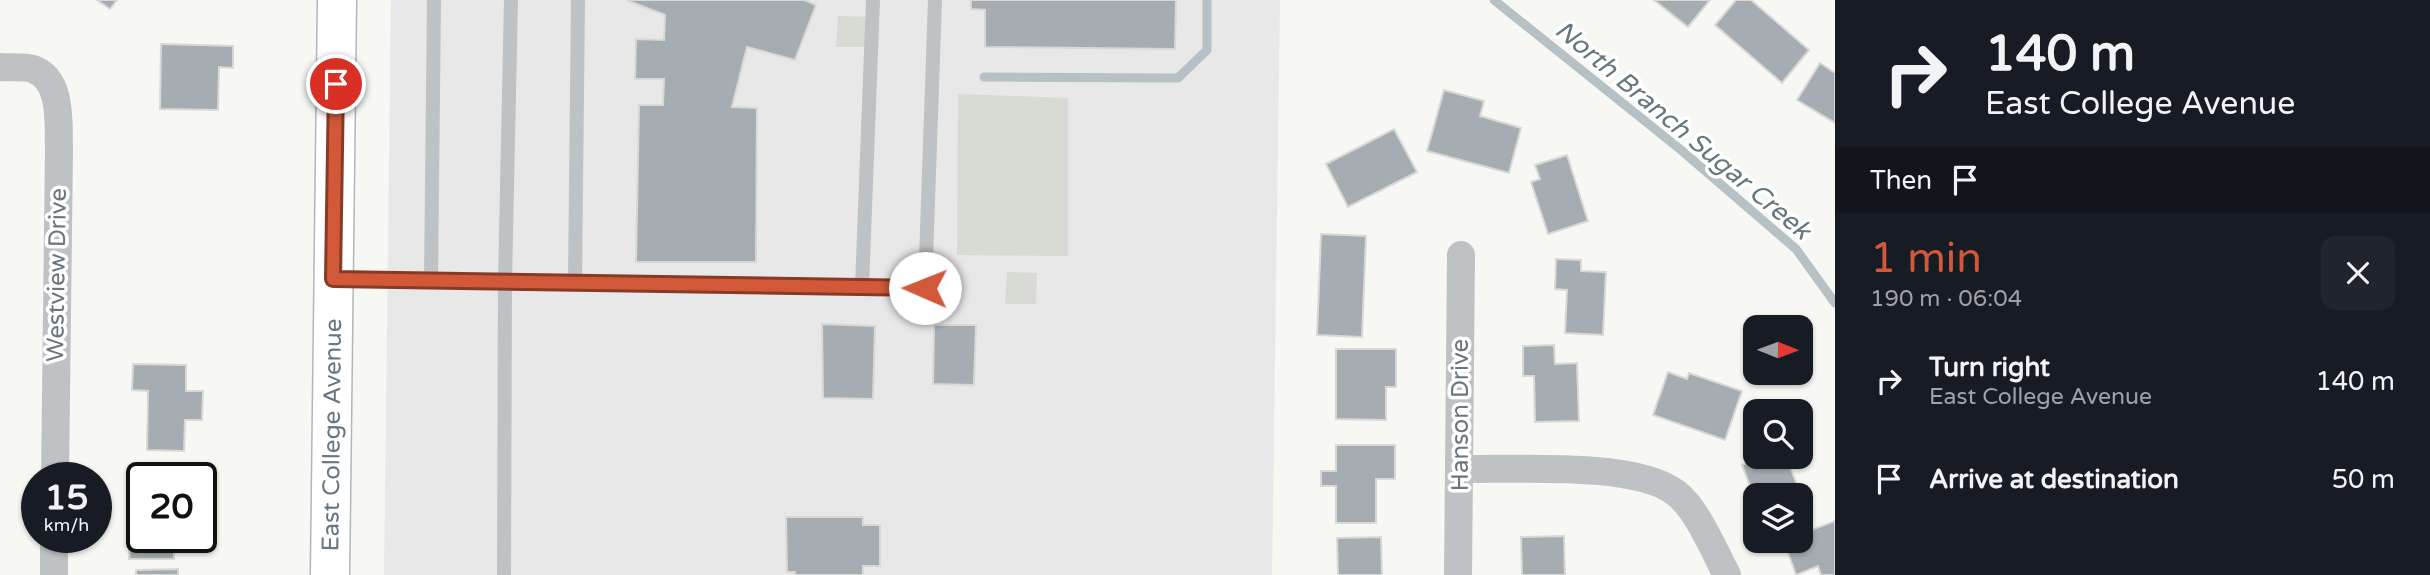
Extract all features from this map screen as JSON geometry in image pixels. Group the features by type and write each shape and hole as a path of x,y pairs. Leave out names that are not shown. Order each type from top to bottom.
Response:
{"main road":[{"name":"East College Avenue","path":"330,575 337,0"}],"street":[{"name":"Westview Drive","path":"0,67 31,68 44,75 53,86 59,149 55,462"},
{"name":"Hanson Drive","path":"1458,575 1461,255"},
{"path":"1460,470 1594,471 1630,475 1661,483 1678,494 1690,509 1727,575"},
{"path":"54,553 54,575"}],"lane":[{"path":"431,281 434,0"},
{"path":"504,575 505,281 511,0"},
{"path":"575,282 578,0"},
{"path":"862,287 873,0"},
{"path":"333,279 925,288 935,0"}],"shaded area":[{"path":"391,0 1280,0 1272,575 384,575"},
{"path":"838,16 868,17 867,47 836,47"},
{"path":"958,94 1068,98 1068,256 957,255"},
{"path":"912,266 943,269 941,299 909,298"},
{"path":"1007,272 1037,273 1036,304 1005,304"}],"building":[{"path":"97,0 117,0 110,9"},
{"path":"626,0 805,0 816,5 795,60 747,47 732,107 757,108 756,262 636,262 639,105 663,105 664,79 635,79 636,39 664,40 665,15"},
{"path":"971,0 1176,0 1175,49 985,47 985,10 971,9"},
{"path":"1654,0 1710,0 1688,27"},
{"path":"1736,0 1751,0 1809,50 1782,83 1715,25"},
{"path":"161,44 233,46 233,68 219,67 218,110 160,109"},
{"path":"1820,63 1835,73 1835,123 1797,100"},
{"path":"1444,90 1484,101 1480,116 1521,128 1509,173 1427,151"},
{"path":"1394,129 1417,172 1348,207 1326,164"},
{"path":"1567,155 1588,221 1548,234 1531,182 1540,179 1535,165"},
{"path":"1321,234 1366,236 1362,337 1317,335"},
{"path":"1556,259 1581,260 1581,271 1606,272 1603,335 1565,333 1567,290 1555,289"},
{"path":"822,324 875,326 873,399 823,398"},
{"path":"934,325 976,325 974,385 933,384"},
{"path":"1554,345 1555,364 1577,363 1579,421 1535,422 1534,376 1523,376 1523,346"},
{"path":"1336,349 1396,349 1396,387 1386,387 1386,420 1336,419"},
{"path":"133,364 186,365 186,391 203,391 202,420 185,420 184,451 147,450 148,391 132,390"},
{"path":"1668,372 1687,379 1689,373 1742,391 1725,440 1653,415"},
{"path":"1336,445 1395,445 1395,479 1376,479 1376,523 1336,523 1336,486 1321,486 1321,471 1336,471"},
{"path":"1744,469 1791,469 1796,483 1749,483"},
{"path":"786,517 863,517 863,525 880,525 880,566 863,566 863,575 795,575 795,572 787,572"},
{"path":"1835,521 1835,575 1821,575 1818,566 1796,575 1788,553 1813,553 1813,529"},
{"path":"1564,536 1565,575 1522,575 1521,537"},
{"path":"1381,537 1382,575 1338,575 1337,538"},
{"path":"129,553 174,553 174,559 129,559"},
{"path":"178,569 178,575 136,575 136,570"}],"waterway":[{"path":"984,77 1178,78 1207,50 1207,0"},
{"name":"North Branch Sugar Creek","path":"1494,0 1681,150 1796,249 1835,303"}],"route":[{"path":"336,84 333,279 925,288"}]}
